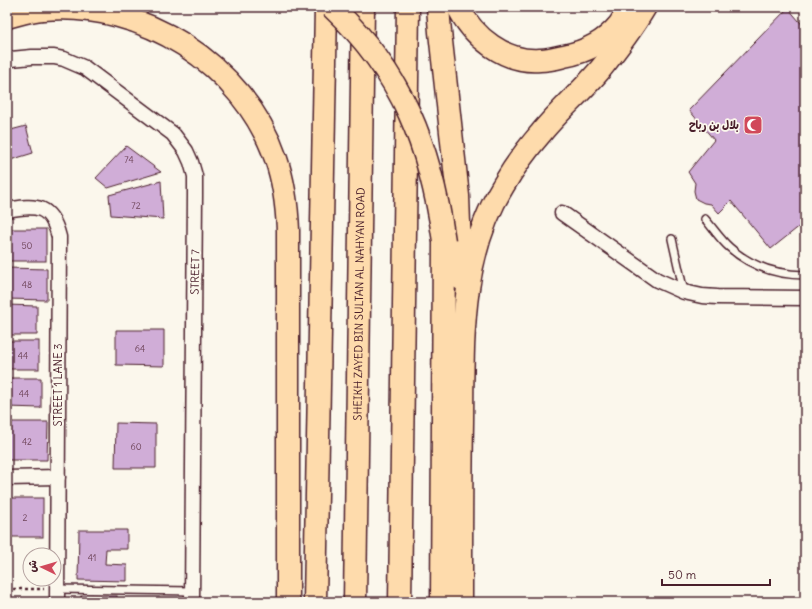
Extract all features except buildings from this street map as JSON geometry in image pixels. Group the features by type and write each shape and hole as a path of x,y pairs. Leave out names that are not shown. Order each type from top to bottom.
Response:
{"main road":[{"path":"315,602 326,7"},
{"path":"332,7 360,36 376,57 391,78 412,119 425,153 433,182 444,241 442,602"},
{"name":"SHEIKH ZAYED BIN SULTAN AL NAHYAN ROAD","path":"355,602 363,7"},
{"path":"400,602 408,7"},
{"path":"438,7 458,196 464,332"},
{"path":"458,7 463,18 486,42 503,52 520,58 539,60 577,54 594,46 606,38 620,25 630,7"},
{"path":"461,602 464,332 466,303 472,261 488,214 502,186 541,133 598,72 628,34 645,7"},
{"path":"7,17 42,9 86,9 128,18 161,31 185,45 217,70 242,97 260,124 281,175 286,199 288,230 288,602"}],"street":[{"name":"STREET 7","path":"11,59 54,57 64,59 85,68 173,134 186,150 191,162 195,176 192,596"},
{"name":"STREET 1 LANE 3","path":"7,210 25,207 40,208 52,218 59,237 57,596"},
{"path":"562,213 657,280 684,292 702,296 717,297 805,298"},
{"path":"7,478 58,477"}],"lane":[{"path":"705,219 727,246 742,258 760,267 778,272 805,275"},
{"path":"672,240 684,292"},
{"path":"57,596 192,596"}],"path":[{"path":"7,590 57,596"}],"place":[{"name":"بلال بن رباح","path":"753,125"}]}
